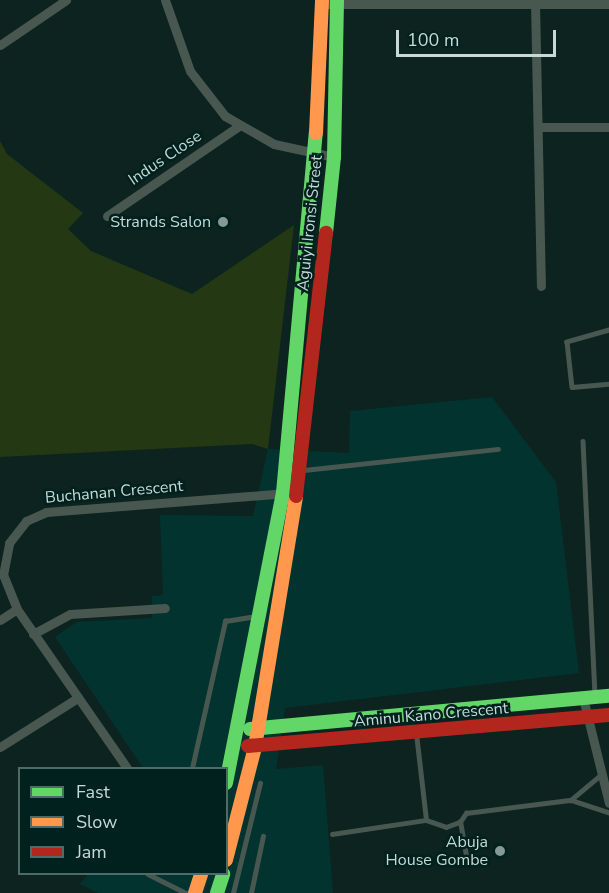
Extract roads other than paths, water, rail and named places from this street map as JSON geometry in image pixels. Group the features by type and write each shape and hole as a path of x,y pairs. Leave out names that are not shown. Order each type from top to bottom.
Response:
{"main road":[{"name":"Aguiyi Ironsi Street","path":"283,493 285,447 315,157 322,2"},
{"name":"Aguiyi Ironsi Street","path":"301,471 334,157 337,3"},
{"path":"233,853 230,832 255,747 301,471"},
{"path":"228,776 237,745 262,617 283,493"},
{"name":"Aminu Kano Crescent","path":"240,728 257,730 596,697"},
{"name":"Aminu Kano Crescent","path":"237,745 255,747 609,715"},
{"path":"195,893 200,875"},
{"path":"218,893 222,875"}],"street":[{"path":"0,45 66,0"},
{"path":"165,0 190,71 239,126 315,157 334,157"},
{"path":"322,2 609,4"},
{"path":"535,3 541,286"},
{"name":"Indus Close","path":"107,216 239,126"},
{"path":"538,127 609,127"},
{"name":"Buchanan Crescent","path":"126,767 76,699 16,609 6,588 2,557 18,529 46,512 283,493 298,494"},
{"path":"33,634 70,614 165,608"},
{"path":"0,620 16,609"},
{"path":"596,697 586,717 609,803"},
{"path":"0,747 76,699"}],"lane":[{"path":"609,330 567,342 572,387 609,384"},
{"path":"583,441 596,697"},
{"path":"301,471 498,449"},
{"path":"192,767 225,621 262,617"},
{"path":"416,733 426,820"},
{"path":"571,800 600,776"},
{"path":"233,893 233,853 260,783"},
{"path":"332,834 426,820 446,827 460,822 466,813 482,807 571,800 609,812"},
{"path":"460,822 467,861"},
{"path":"251,893 263,836"},
{"path":"152,875 186,893"}],"place":[{"name":"Strands Salon","path":"223,222"},
{"name":"Abuja House Gombe","path":"500,851"}]}
